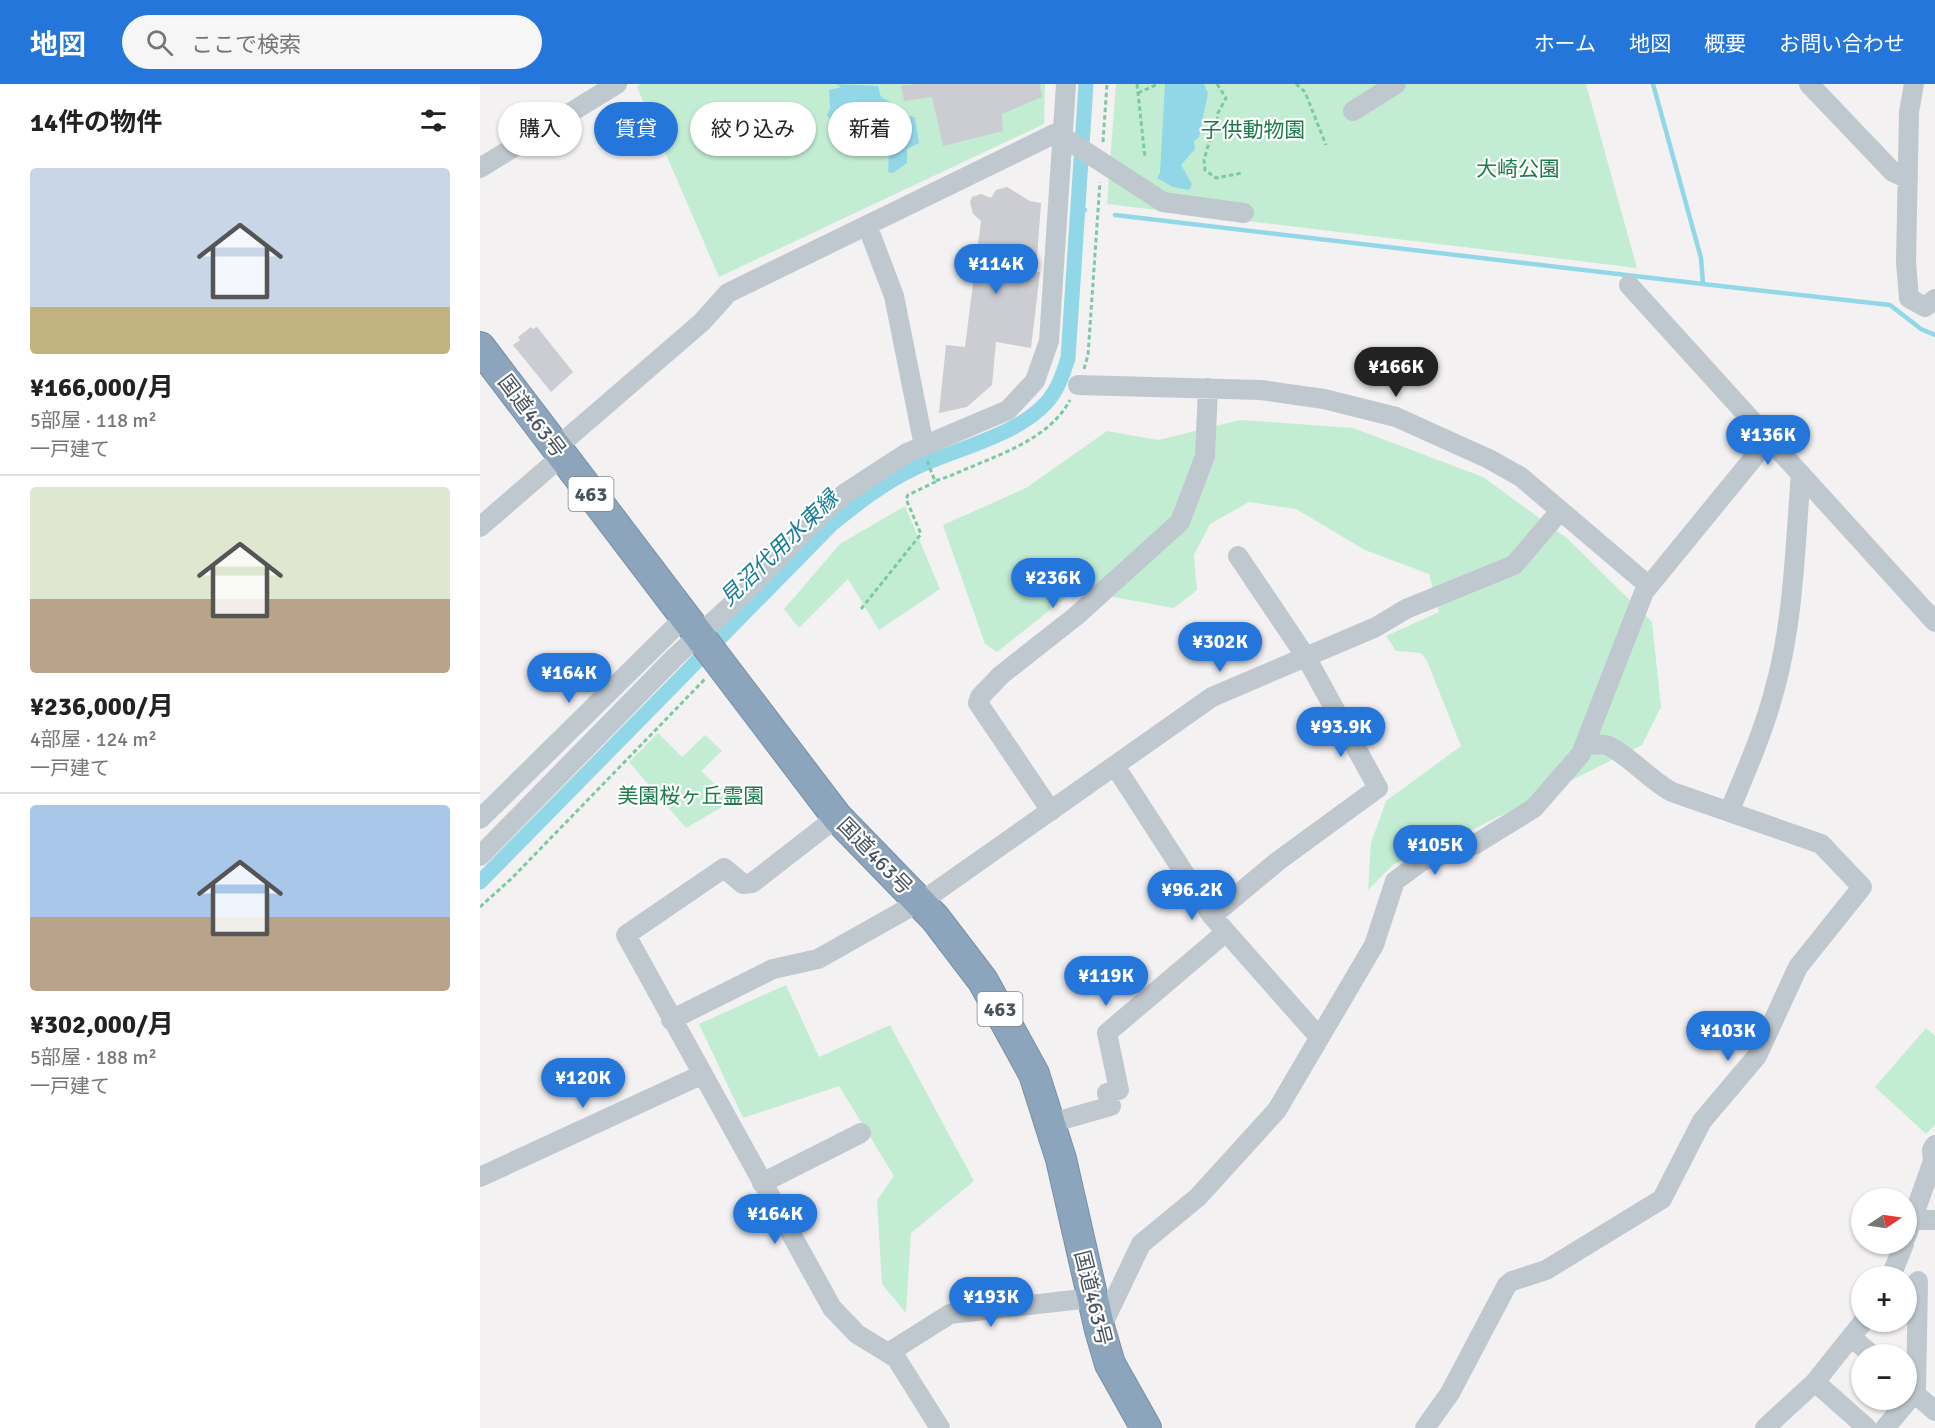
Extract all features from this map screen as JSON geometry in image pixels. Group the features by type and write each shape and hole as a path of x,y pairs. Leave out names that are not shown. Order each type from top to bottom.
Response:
{"highway":[{"name":"国道463号","path":"480,347 703,645 837,818 868,852 921,902 964,953 989,990 1034,1074 1051,1123 1091,1298 1110,1364 1146,1428"}],"street":[{"path":"480,168 617,84"},
{"path":"480,856 675,657 703,645 844,494 907,453 1008,411 1035,381 1049,341 1066,84"},
{"path":"1353,111 1396,84"},
{"path":"1809,84 1893,172 1908,179"},
{"path":"1914,84 1909,112 1906,262 1909,298 1925,307 1935,299"},
{"path":"480,527 702,322 728,293 1054,134 1063,137 1163,202 1244,213"},
{"path":"867,225 894,296 924,446"},
{"path":"1629,285 1935,622"},
{"path":"1078,385 1261,390 1324,399 1396,417 1489,459 1521,477 1649,586"},
{"path":"1051,811 978,703 980,697 1001,675 1076,616 1180,522 1205,456 1208,388"},
{"path":"1100,1330 1142,1244 1198,1197 1277,1110 1374,945 1395,881 1422,861 1474,845 1534,808 1586,745 1640,603 1649,586 1769,439"},
{"path":"1729,812 1758,743 1776,686 1787,627 1801,474"},
{"path":"671,1020 773,969 818,959 921,902 1212,697 1376,627 1406,609 1514,565 1560,511"},
{"path":"1212,916 1278,861 1378,788 1306,657 1239,556"},
{"path":"480,819 660,641 703,645"},
{"path":"660,641 675,657"},
{"path":"1425,1428 1450,1394 1507,1285 1512,1281 1546,1270 1662,1199 1702,1121 1757,1056 1798,967 1862,887 1821,844 1657,785 1605,745 1586,745"},
{"path":"1115,766 1212,916 1319,1037"},
{"path":"837,818 752,883 743,884 724,868 626,935 832,1308 857,1334 896,1358 940,1428"},
{"path":"1051,1123 1111,1106 1107,1093 1119,1090 1107,1033 1226,932"},
{"path":"480,1177 702,1075"},
{"path":"762,1183 861,1133"},
{"path":"1917,1207 1934,1155"},
{"path":"1917,1226 1935,1220"},
{"path":"1915,1344 1920,1281"},
{"path":"888,1353 950,1314 1091,1298"},
{"path":"1772,1426 1815,1382 1855,1332"},
{"path":"1815,1382 1867,1428"},
{"path":"1917,1395 1935,1411"},
{"path":"1885,1428 1897,1410"}],"path":[{"path":"1137,84 1144,158"},
{"path":"1138,93 1158,84"},
{"path":"1217,84 1226,98 1218,113 1216,129 1210,138 1204,160 1205,170 1216,178 1242,173"},
{"path":"1296,84 1305,92"},
{"path":"1302,84 1326,146"},
{"path":"861,609 921,534 906,499 908,495 937,481"},
{"path":"480,907 512,878 703,645"}],"green space":[{"path":"640,84 1045,84 1044,124 719,277 667,156 678,156 678,102 643,102 637,87"},
{"name":"大崎公園","path":"1116,84 1586,84 1637,268 1107,204"},
{"path":"1240,420 1353,428 1483,477 1568,539 1652,622 1661,707 1642,745 1468,832 1394,864 1368,890 1371,843 1386,801 1461,746 1427,661 1421,653 1396,651 1386,636 1439,612 1429,574 1365,550 1296,509 1249,502 1210,524 1194,555 1197,590 1174,608 1075,590 997,652 985,644 943,525 1026,488 1107,431 1158,440"},
{"path":"905,506 940,589 879,630 848,579 799,628 784,609 840,544"},
{"name":"美園桜ヶ丘霊園","path":"658,733 682,757 705,735 722,751 701,771 732,801 686,828 629,762"},
{"path":"786,985 819,1057 890,1025 974,1181 911,1233 906,1313 882,1284 877,1200 894,1176 839,1086 743,1118 699,1024"},
{"path":"1926,1028 1935,1036 1935,1125 1926,1134 1875,1087"}],"water":[{"path":"837,84 878,86 881,97 890,102 830,102 829,90 841,87"},
{"path":"1165,84 1204,84 1208,93 1199,137 1194,141 1195,149 1181,165 1192,184 1189,190 1173,187 1157,178 1160,173"},
{"path":"912,117 915,117 919,143 912,146"},
{"path":"889,156 907,156 907,163 893,173 888,172"}],"building":[{"path":"1040,84 1042,97 1002,114 1003,131 943,146 932,97 904,101 901,86"},
{"path":"1007,187 1030,201 1041,203 1036,272 1040,272 1031,348 996,342 992,385 967,407 939,413 946,345 965,347 981,221 973,214 970,202 972,197 981,194 991,198 996,190"},
{"path":"531,327 533,329 537,327 573,372 551,392 513,345 520,340 518,337"}],"waterway":[{"name":"見沼代用水東縁","path":"480,882 832,524 893,480 915,468 984,441 1018,424 1046,403 1054,393 1068,358 1086,84"},
{"path":"1115,215 1703,284 1701,258 1653,84"},
{"name":"見沼代用水東縁","path":"1077,209 1085,210"},
{"path":"1703,284 1890,305 1921,329 1935,335"}],"park label":[{"name":"子供動物園","path":"1253,130"}]}
